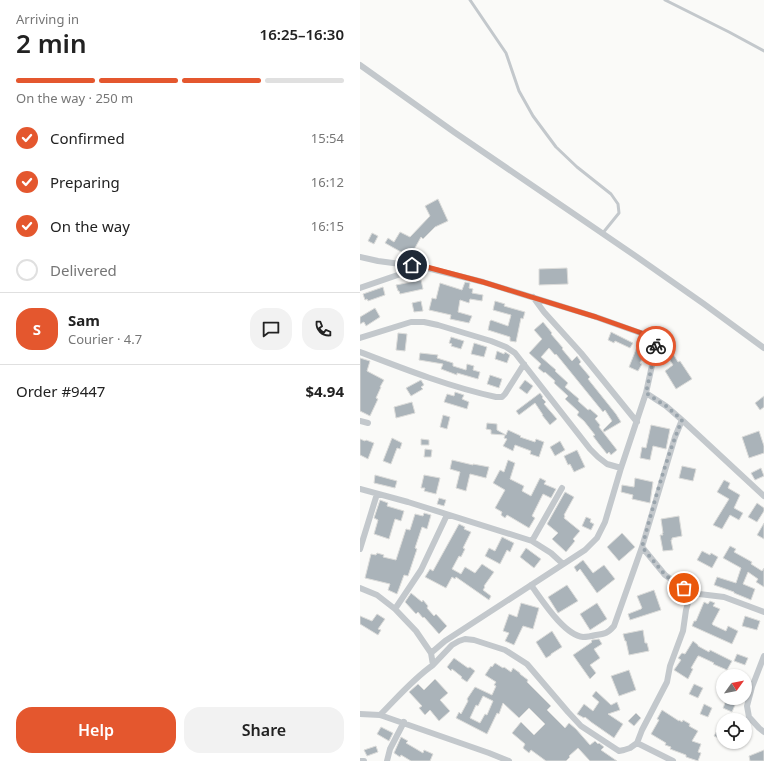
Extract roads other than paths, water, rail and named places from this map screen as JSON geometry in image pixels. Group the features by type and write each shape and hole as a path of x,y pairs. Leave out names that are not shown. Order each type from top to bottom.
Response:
{"street":[{"path":"360,65 454,132 637,257 764,348"},
{"path":"360,257 378,261 423,266 483,282 596,317 650,336 655,341 656,347 646,393 605,522 599,534 585,550 445,641 431,653"},
{"path":"360,288 423,266"},
{"path":"533,297 637,422"},
{"path":"360,338 411,322 424,322 491,341 506,347 515,353 594,453 607,464 621,468"},
{"path":"360,352 449,384 496,397 502,397 505,394 524,364"},
{"path":"646,393 666,406 761,490 764,496"},
{"path":"531,585 553,615 574,634 583,637 606,634 614,626 642,547 672,443 682,420"},
{"path":"360,421 368,424"},
{"path":"532,542 562,488"},
{"path":"360,489 408,502 532,542 551,553 563,564"},
{"path":"360,549 377,494"},
{"path":"395,609 422,570 447,515"},
{"path":"642,547 665,575 691,593 724,597 764,612"},
{"path":"360,588 377,595 395,609 416,631 431,653 433,665"},
{"path":"380,715 422,673 433,665 452,646 465,639 474,640 505,650 527,664 581,726 619,750 630,748 637,743 642,730 667,682 670,666 683,631 686,610 691,593"},
{"path":"764,656 752,687 747,706 749,717 764,732"},
{"path":"360,714 380,715 404,722 509,761"},
{"path":"387,761 390,750 404,722"},
{"path":"637,743 673,761"}],"lane":[{"path":"470,0 506,53 519,91 533,116 556,147 577,167 611,194 618,204 619,213 602,234"},
{"path":"665,0 730,32 764,51"}]}
